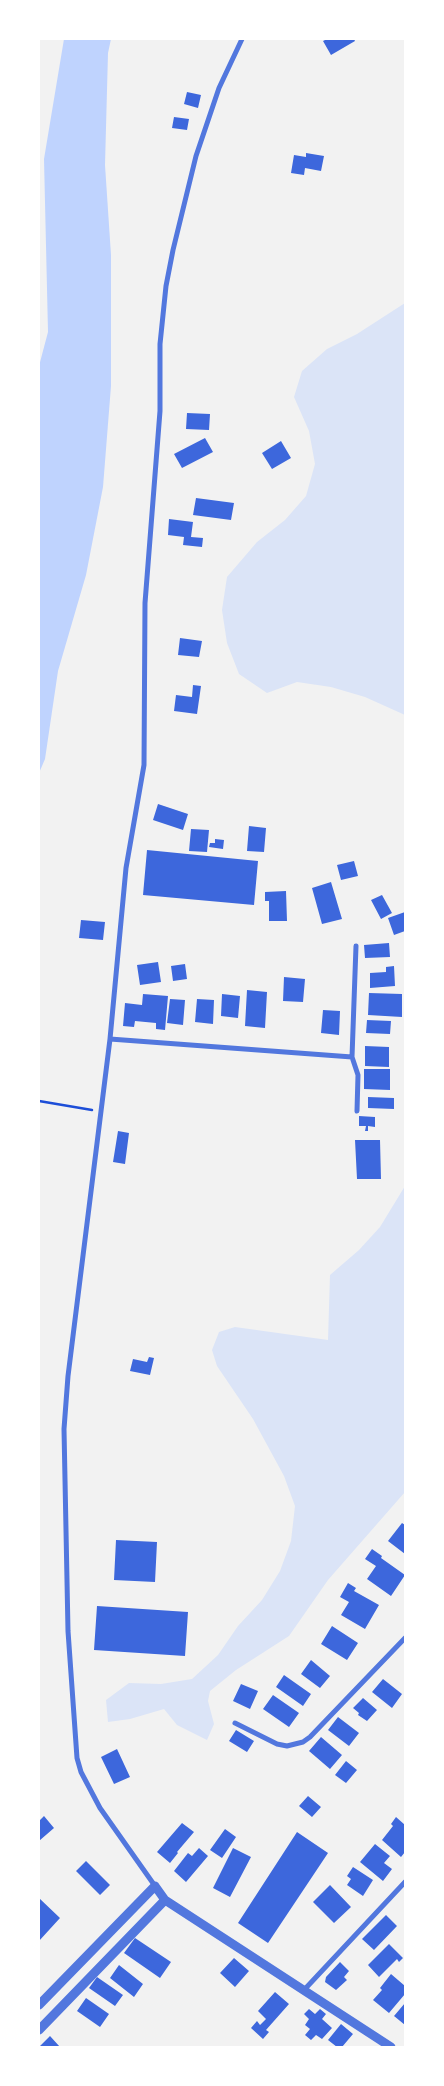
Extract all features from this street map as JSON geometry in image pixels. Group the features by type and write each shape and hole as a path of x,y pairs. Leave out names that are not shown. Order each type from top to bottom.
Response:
{"street":[{"path":"242,39 219,88 199,146 181,214 166,286 160,344 160,411 145,603 144,765 126,868 110,1038 68,1376 64,1429 67,1604 75,1740 81,1772 89,1791 166,1900 391,2047"},
{"path":"356,946 352,1056 358,1075 357,1111"},
{"path":"110,1038 352,1056"},
{"path":"235,1723 277,1744 287,1746 303,1742 405,1638"},
{"path":"304,1990 405,1882"},
{"path":"39,2005 155,1886"},
{"path":"39,2030 166,1900"}],"path":[{"path":"39,1101 101,1111"}],"shaded area":[{"path":"405,303 405,715 365,697 331,687 297,682 267,693 239,674 227,643 222,610 227,577 257,542 285,520 306,496 315,464 309,431 294,397 302,371 327,349 357,334"},
{"path":"405,1186 405,1492 328,1580 289,1636 236,1670 210,1691 208,1701 214,1724 207,1740 177,1725 164,1709 130,1719 108,1722 106,1700 129,1683 161,1684 192,1679 218,1655 238,1626 262,1600 280,1571 291,1541 295,1506 284,1476 253,1419 217,1366 212,1350 219,1332 235,1327 328,1340 330,1275 359,1250 380,1227"}],"water":[{"path":"64,39 111,39 108,53 105,165 111,255 111,386 103,487 86,575 58,671 45,759 39,773 39,366 48,332 44,159"}],"building":[{"path":"327,39 354,39 355,41 331,55 323,41"},
{"path":"187,92 201,95 198,108 184,104"},
{"path":"174,117 189,119 187,130 172,128"},
{"path":"306,153 324,156 321,171 305,168 304,175 291,173 294,155 306,157"},
{"path":"187,413 210,414 209,430 186,429"},
{"path":"205,438 213,452 182,468 174,454"},
{"path":"281,441 291,458 272,469 262,453"},
{"path":"196,498 234,503 231,520 193,515"},
{"path":"169,519 193,522 191,537 203,538 202,547 183,545 184,537 168,535"},
{"path":"180,638 202,641 199,657 178,655"},
{"path":"193,685 201,686 197,714 174,711 176,695 192,697"},
{"path":"158,804 188,814 183,830 153,820"},
{"path":"249,826 266,828 264,852 247,851"},
{"path":"191,829 209,830 207,852 189,851"},
{"path":"215,839 224,840 223,849 209,847 210,843 215,843"},
{"path":"147,850 258,861 254,905 143,895"},
{"path":"354,861 358,876 341,880 337,865"},
{"path":"331,882 342,919 322,924 312,888"},
{"path":"286,891 287,921 269,921 269,901 265,901 265,892"},
{"path":"382,895 392,913 381,919 371,900"},
{"path":"405,912 405,931 394,935 388,918"},
{"path":"81,920 105,922 103,940 79,938"},
{"path":"389,943 390,957 365,958 364,945"},
{"path":"158,962 161,982 140,985 137,965"},
{"path":"185,964 187,979 173,981 171,966"},
{"path":"394,966 395,986 370,988 370,973 386,972 386,967"},
{"path":"284,977 305,979 303,1002 283,1001"},
{"path":"247,990 267,992 265,1028 245,1026"},
{"path":"369,993 402,994 402,1017 368,1015"},
{"path":"143,994 168,996 165,1030 156,1029 156,1023 135,1021 134,1027 123,1026 125,1003 142,1005"},
{"path":"222,994 240,996 238,1018 221,1016"},
{"path":"170,999 185,1000 183,1025 167,1023"},
{"path":"197,999 214,1000 213,1024 195,1022"},
{"path":"323,1010 340,1011 339,1035 321,1033"},
{"path":"367,1020 391,1021 390,1034 366,1033"},
{"path":"365,1046 389,1047 389,1067 365,1066"},
{"path":"364,1069 390,1069 390,1090 364,1089"},
{"path":"368,1097 394,1098 394,1109 368,1108"},
{"path":"359,1116 375,1117 375,1127 368,1126 368,1131 365,1131 366,1126 359,1126"},
{"path":"118,1131 129,1133 125,1164 113,1162"},
{"path":"355,1140 380,1140 381,1179 357,1179"},
{"path":"149,1357 154,1358 150,1375 130,1371 133,1359 147,1362"},
{"path":"402,1523 405,1525 405,1554 388,1541"},
{"path":"116,1540 157,1542 155,1582 114,1580"},
{"path":"372,1549 405,1575 391,1596 367,1579 376,1566 365,1559"},
{"path":"348,1583 356,1588 354,1591 379,1605 365,1629 341,1615 349,1602 340,1597"},
{"path":"97,1606 188,1612 185,1656 94,1650"},
{"path":"332,1626 358,1643 347,1660 321,1644"},
{"path":"311,1660 330,1676 320,1688 301,1674"},
{"path":"284,1675 311,1694 303,1706 276,1687"},
{"path":"383,1679 402,1694 392,1708 372,1692"},
{"path":"241,1684 258,1691 250,1709 233,1701"},
{"path":"273,1695 299,1713 289,1727 263,1709"},
{"path":"363,1698 377,1710 367,1721 358,1715 359,1713 353,1708"},
{"path":"338,1717 359,1733 349,1746 328,1730"},
{"path":"236,1730 254,1741 247,1752 229,1741"},
{"path":"321,1737 342,1755 330,1769 309,1751"},
{"path":"117,1749 130,1777 114,1784 101,1757"},
{"path":"346,1761 357,1770 346,1783 335,1775"},
{"path":"308,1796 321,1807 312,1817 299,1806"},
{"path":"44,1816 54,1828 39,1841 39,1821"},
{"path":"396,1817 405,1825 405,1852 401,1857 382,1840 393,1826 391,1824"},
{"path":"182,1823 194,1832 170,1863 157,1852"},
{"path":"225,1829 236,1837 222,1858 210,1850"},
{"path":"297,1832 328,1853 268,1943 238,1923"},
{"path":"375,1844 390,1856 384,1863 392,1869 383,1881 360,1862"},
{"path":"199,1848 208,1856 186,1882 174,1871 188,1853 192,1856"},
{"path":"233,1848 251,1857 230,1897 213,1888"},
{"path":"86,1861 110,1885 100,1895 76,1871"},
{"path":"353,1867 373,1880 363,1896 347,1885 351,1879 347,1876"},
{"path":"330,1885 351,1907 334,1923 313,1902"},
{"path":"39,1898 60,1918 39,1941"},
{"path":"386,1915 397,1926 374,1950 362,1939"},
{"path":"135,1938 171,1962 160,1978 124,1953"},
{"path":"389,1944 403,1958 399,1962 397,1959 379,1977 368,1965"},
{"path":"234,1958 249,1971 235,1987 220,1973"},
{"path":"340,1962 349,1971 344,1977 347,1980 336,1990 325,1982 326,1977"},
{"path":"119,1965 143,1984 134,1997 110,1978"},
{"path":"391,1974 405,1986 405,1994 389,2013 373,2000 382,1990 380,1988"},
{"path":"97,1977 123,1995 115,2006 89,1988"},
{"path":"275,1992 289,2004 266,2030 269,2032 263,2039 251,2028 257,2021 260,2025 266,2019 258,2011"},
{"path":"86,1998 109,2014 100,2027 77,2011"},
{"path":"405,2003 405,2025 394,2016"},
{"path":"309,2009 315,2014 320,2009 326,2014 322,2019 332,2028 322,2039 316,2035 311,2040 305,2035 310,2029 305,2025 309,2019 304,2014"},
{"path":"341,2024 353,2034 342,2047 337,2047 328,2040"},
{"path":"50,2036 60,2047 40,2046"}]}
